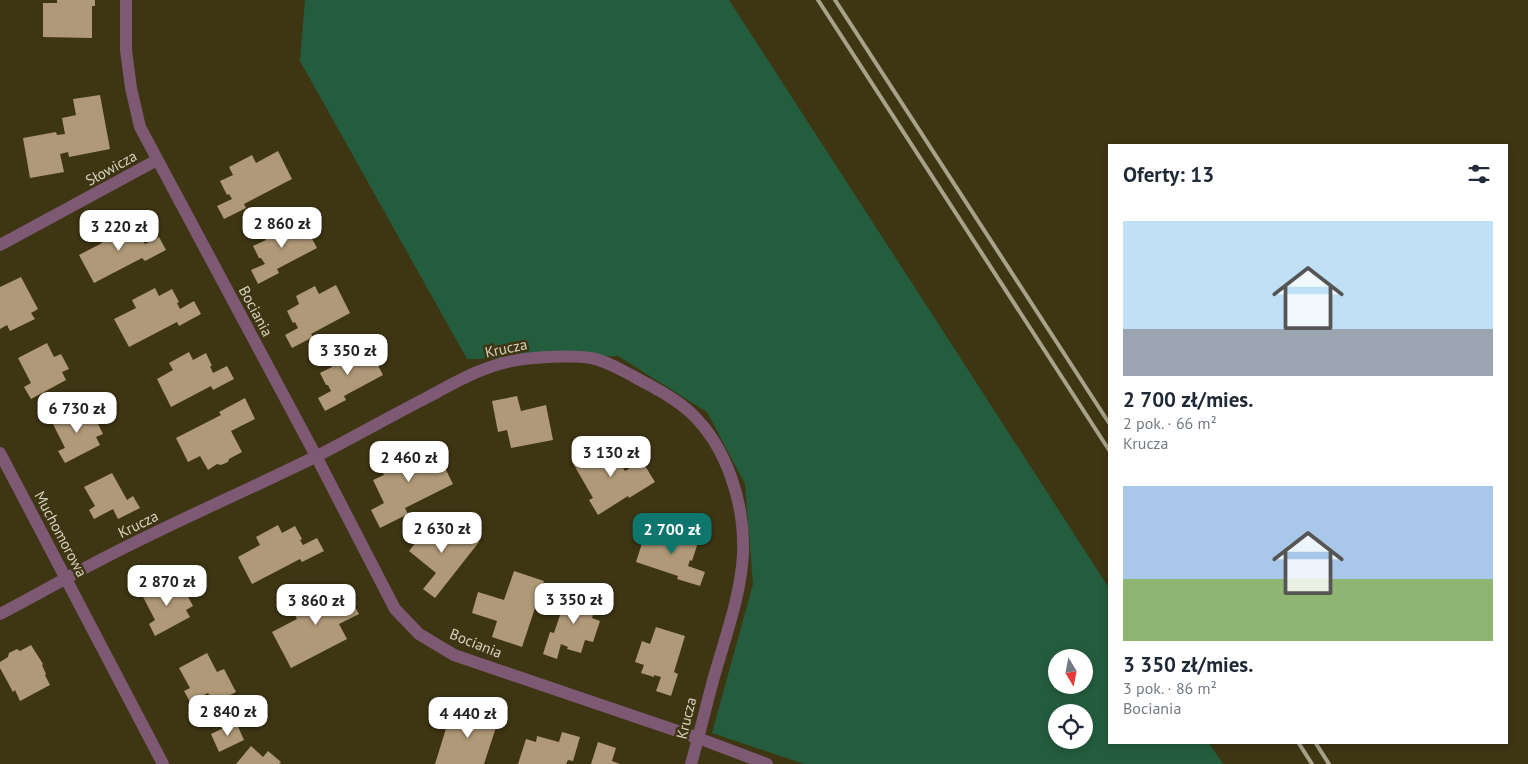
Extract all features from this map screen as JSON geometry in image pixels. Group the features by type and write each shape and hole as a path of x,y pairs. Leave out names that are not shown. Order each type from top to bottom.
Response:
{"street":[{"name":"Bociania","path":"126,0 126,50 131,88 140,127 316,456 395,609 419,634 454,655 698,738 766,764"},
{"name":"Słowicza","path":"0,245 157,160"},
{"name":"Krucza","path":"0,614 86,568 316,456 480,371 515,360 555,357 589,358 609,364 656,388 690,412 704,428 718,450 735,487 740,508 743,553 735,604 691,764"},
{"name":"Muchomorowa","path":"0,453 163,764"}],"green space":[{"path":"305,0 729,0 1108,586 1108,744 1210,744 1223,764 804,764 712,733 753,584 745,484 707,412 618,356 467,359 300,61"}],"building":[{"path":"57,0 95,0 95,6 92,6 92,38 43,37 43,3 57,3"},
{"path":"100,95 110,149 69,157 68,152 60,154 64,172 30,178 23,138 56,132 57,135 65,134 62,118 76,115 73,99"},
{"path":"278,151 292,179 244,204 246,208 224,219 217,206 232,199 229,194 227,195 220,181 233,175 229,167 252,155 256,163"},
{"path":"302,220 317,248 277,269 279,273 258,284 251,270 265,264 259,258 253,246 266,240 262,232 282,222 286,229"},
{"path":"121,224 125,232 137,225 145,244 159,237 166,250 145,261 142,258 94,283 79,255 102,243 98,236"},
{"path":"21,277 38,309 31,313 35,319 10,331 7,325 0,329 0,287"},
{"path":"336,285 350,313 311,334 313,337 292,348 285,335 298,328 287,311 299,304 296,296 315,286 319,294"},
{"path":"155,288 159,296 172,289 179,302 177,303 180,309 194,301 201,314 179,326 177,322 129,347 114,319 136,308 132,300"},
{"path":"47,343 54,357 61,354 69,369 62,372 66,380 31,399 24,387 31,383 18,358"},
{"path":"369,348 383,375 344,396 346,400 325,411 318,398 331,391 320,373 332,367 328,359 348,349 352,356"},
{"path":"189,352 193,360 206,353 213,373 227,366 234,379 213,390 211,386 171,407 157,379 173,370 169,363"},
{"path":"517,396 521,411 546,405 553,440 511,448 507,430 498,432 492,401"},
{"path":"245,398 255,419 231,431 242,452 229,459 228,462 221,465 217,464 208,470 200,456 188,462 176,438 221,415 219,412"},
{"path":"80,407 88,422 95,418 103,434 96,437 100,445 65,463 58,451 65,448 52,422"},
{"path":"611,443 625,471 642,461 655,482 598,515 589,500 593,498 574,465 586,457 587,452 593,449 598,450"},
{"path":"421,446 424,453 435,448 453,484 405,508 408,514 380,528 371,510 384,503 373,480 384,475 380,466"},
{"path":"112,473 127,500 133,496 140,508 118,519 113,509 94,519 89,510 95,506 84,487"},
{"path":"434,520 457,538 463,529 479,542 435,598 423,589 436,573 409,551"},
{"path":"278,525 282,533 295,526 303,545 317,538 324,551 302,562 300,559 252,584 238,557 260,545 256,537"},
{"path":"672,527 700,536 692,561 690,560 688,566 705,572 700,586 677,579 678,576 636,562 645,534 668,541"},
{"path":"514,571 544,581 522,647 492,637 497,621 472,613 478,592 504,600"},
{"path":"171,580 178,594 185,591 193,606 186,610 190,617 155,636 149,624 155,620 142,595"},
{"path":"343,584 359,614 339,624 347,639 291,668 272,632 297,619 292,610"},
{"path":"568,591 598,600 592,618 600,621 593,642 585,640 581,653 567,649 568,647 561,644 557,659 543,654 550,632 554,633"},
{"path":"656,627 685,636 674,672 678,674 671,696 656,691 661,677 641,673 644,665 635,662 642,641 650,644"},
{"path":"31,645 43,664 45,675 50,685 20,701 0,668 0,662 8,657 9,653 17,649 20,651"},
{"path":"207,653 217,672 224,669 236,692 214,703 208,693 190,702 184,691 190,688 179,668"},
{"path":"486,708 501,712 484,764 435,764 448,722 456,725 460,712 482,719"},
{"path":"236,722 244,740 219,752 211,734"},
{"path":"562,732 580,737 573,761 568,760 566,764 518,764 526,739 536,742 537,736 559,742"},
{"path":"598,742 616,748 612,761 620,764 591,764"},
{"path":"251,746 263,757 268,751 281,762 279,764 236,764"}],"railway":[{"path":"818,0 1108,448"},
{"path":"835,0 1108,421"},
{"path":"1299,744 1312,764"},
{"path":"1316,744 1329,764"}]}
